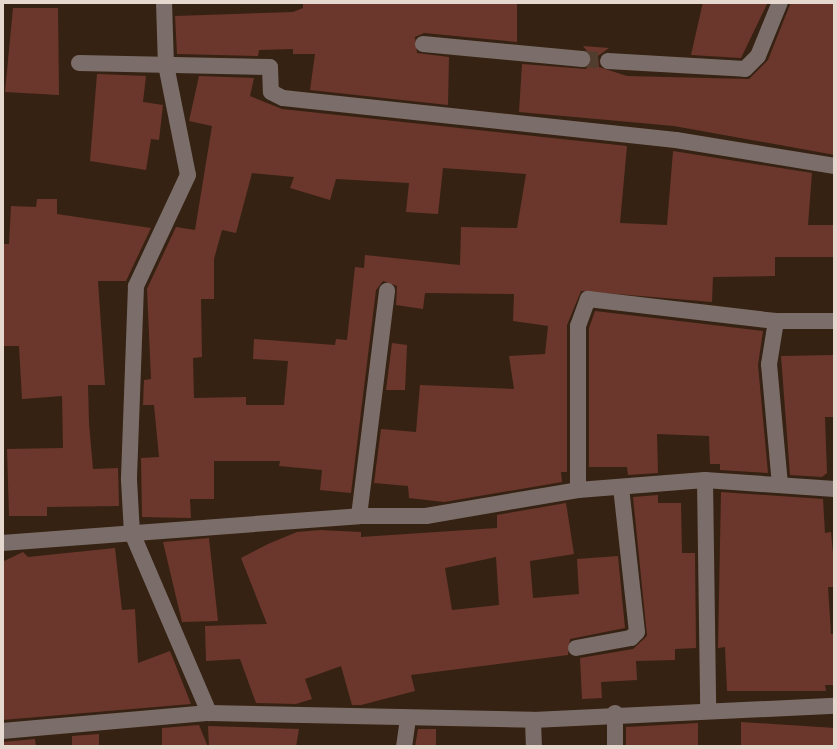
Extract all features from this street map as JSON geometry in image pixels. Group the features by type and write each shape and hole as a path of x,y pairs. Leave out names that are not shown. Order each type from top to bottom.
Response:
{"street":[{"path":"164,2 166,65 188,175 136,286 129,480 132,533 209,713"},
{"path":"608,61 745,69 758,56 780,2"},
{"path":"423,44 582,59"},
{"path":"79,63 270,67 271,92 283,98 676,140 835,166"},
{"path":"359,516 387,291"},
{"path":"578,490 578,326 588,299 776,321 835,321"},
{"path":"776,321 769,364 780,485"},
{"path":"2,543 359,516 426,516 578,490 705,480 835,489"},
{"path":"705,480 708,708"},
{"path":"576,648 631,638 637,632 621,488"},
{"path":"2,731 209,713 533,720 708,708 835,706"},
{"path":"615,713 615,747"},
{"path":"404,747 408,718"},
{"path":"533,720 534,747"}],"building":[{"path":"303,2 517,2 517,42 424,33 415,37 417,53 449,57 448,105 310,90 315,54 293,54 293,49 259,50 258,56 177,54 175,16 293,12 303,8"},
{"path":"703,2 768,2 741,58 691,55"},
{"path":"791,2 835,2 835,155 674,126 519,112 522,64 586,69 593,59 583,46 609,48 598,56 599,67 627,76 749,79 768,60"},
{"path":"13,8 58,8 59,95 5,92"},
{"path":"97,74 146,76 143,102 163,105 159,140 151,139 146,170 90,161"},
{"path":"199,76 254,78 250,96 282,109 627,146 620,223 667,225 673,151 812,173 808,225 835,225 835,257 775,257 775,276 713,277 712,302 581,291 567,325 567,472 561,472 562,482 444,502 409,498 408,486 374,483 381,429 416,432 420,385 514,389 509,356 545,354 548,326 513,321 514,294 425,293 423,309 396,305 397,286 383,281 376,290 351,493 320,490 322,470 279,466 280,461 214,461 214,499 190,499 191,518 142,517 141,458 159,457 154,405 143,405 144,380 151,379 147,289 176,227 195,230 212,126 189,121","holes":["443,168 526,174 517,228 461,227 460,265 365,255 364,268 355,267 347,340 336,339 335,345 254,339 253,359 288,361 284,405 246,405 246,397 194,398 193,358 202,357 201,299 214,299 214,259 222,230 236,233 252,173 294,177 290,188 330,200 336,179 409,183 406,212 438,214"]},
{"path":"37,199 57,199 57,214 151,228 126,281 98,281 105,385 88,385 93,469 118,468 119,506 47,507 47,516 9,516 7,449 63,448 62,396 22,399 19,346 2,346 2,244 9,244 11,206 36,207"},
{"path":"595,311 763,331 758,365 768,473 720,470 720,464 710,464 709,436 657,434 658,473 628,475 627,467 589,467 589,328"},
{"path":"392,343 407,345 405,390 386,390"},
{"path":"835,355 835,417 825,417 827,473 822,477 790,475 781,356"},
{"path":"721,492 823,499 825,533 831,532 833,554 834,587 828,587 831,634 835,634 835,685 825,685 826,691 727,691 725,647 718,648"},
{"path":"658,495 658,503 681,503 682,553 695,553 696,648 675,649 675,660 636,661 637,680 601,682 602,698 582,699 580,658 633,649 647,636 633,497"},
{"path":"566,503 574,554 530,561 533,598 579,594 577,559 618,556 625,628 570,639 568,655 411,675 415,691 361,705 352,705 341,666 305,679 312,699 296,704 256,703 240,659 206,661 205,626 267,624 241,558 268,544 297,532 320,530 361,532 361,537 497,528 497,515","holes":["496,557 499,605 452,610 445,568"]},
{"path":"209,538 218,621 182,622 163,542"},
{"path":"115,548 122,610 135,609 138,663 170,651 191,704 2,720 2,562 23,552 28,557"},
{"path":"741,722 835,728 835,747 741,747"},
{"path":"698,723 698,747 626,747 626,727"},
{"path":"199,725 208,747 162,747 162,728"},
{"path":"208,726 299,729 296,747 209,747"},
{"path":"418,729 436,729 436,747 415,747"},
{"path":"99,734 99,747 72,747 72,736"},
{"path":"35,739 36,747 2,747 2,742"}],"tunnel":[{"path":"582,59 608,61"}]}
